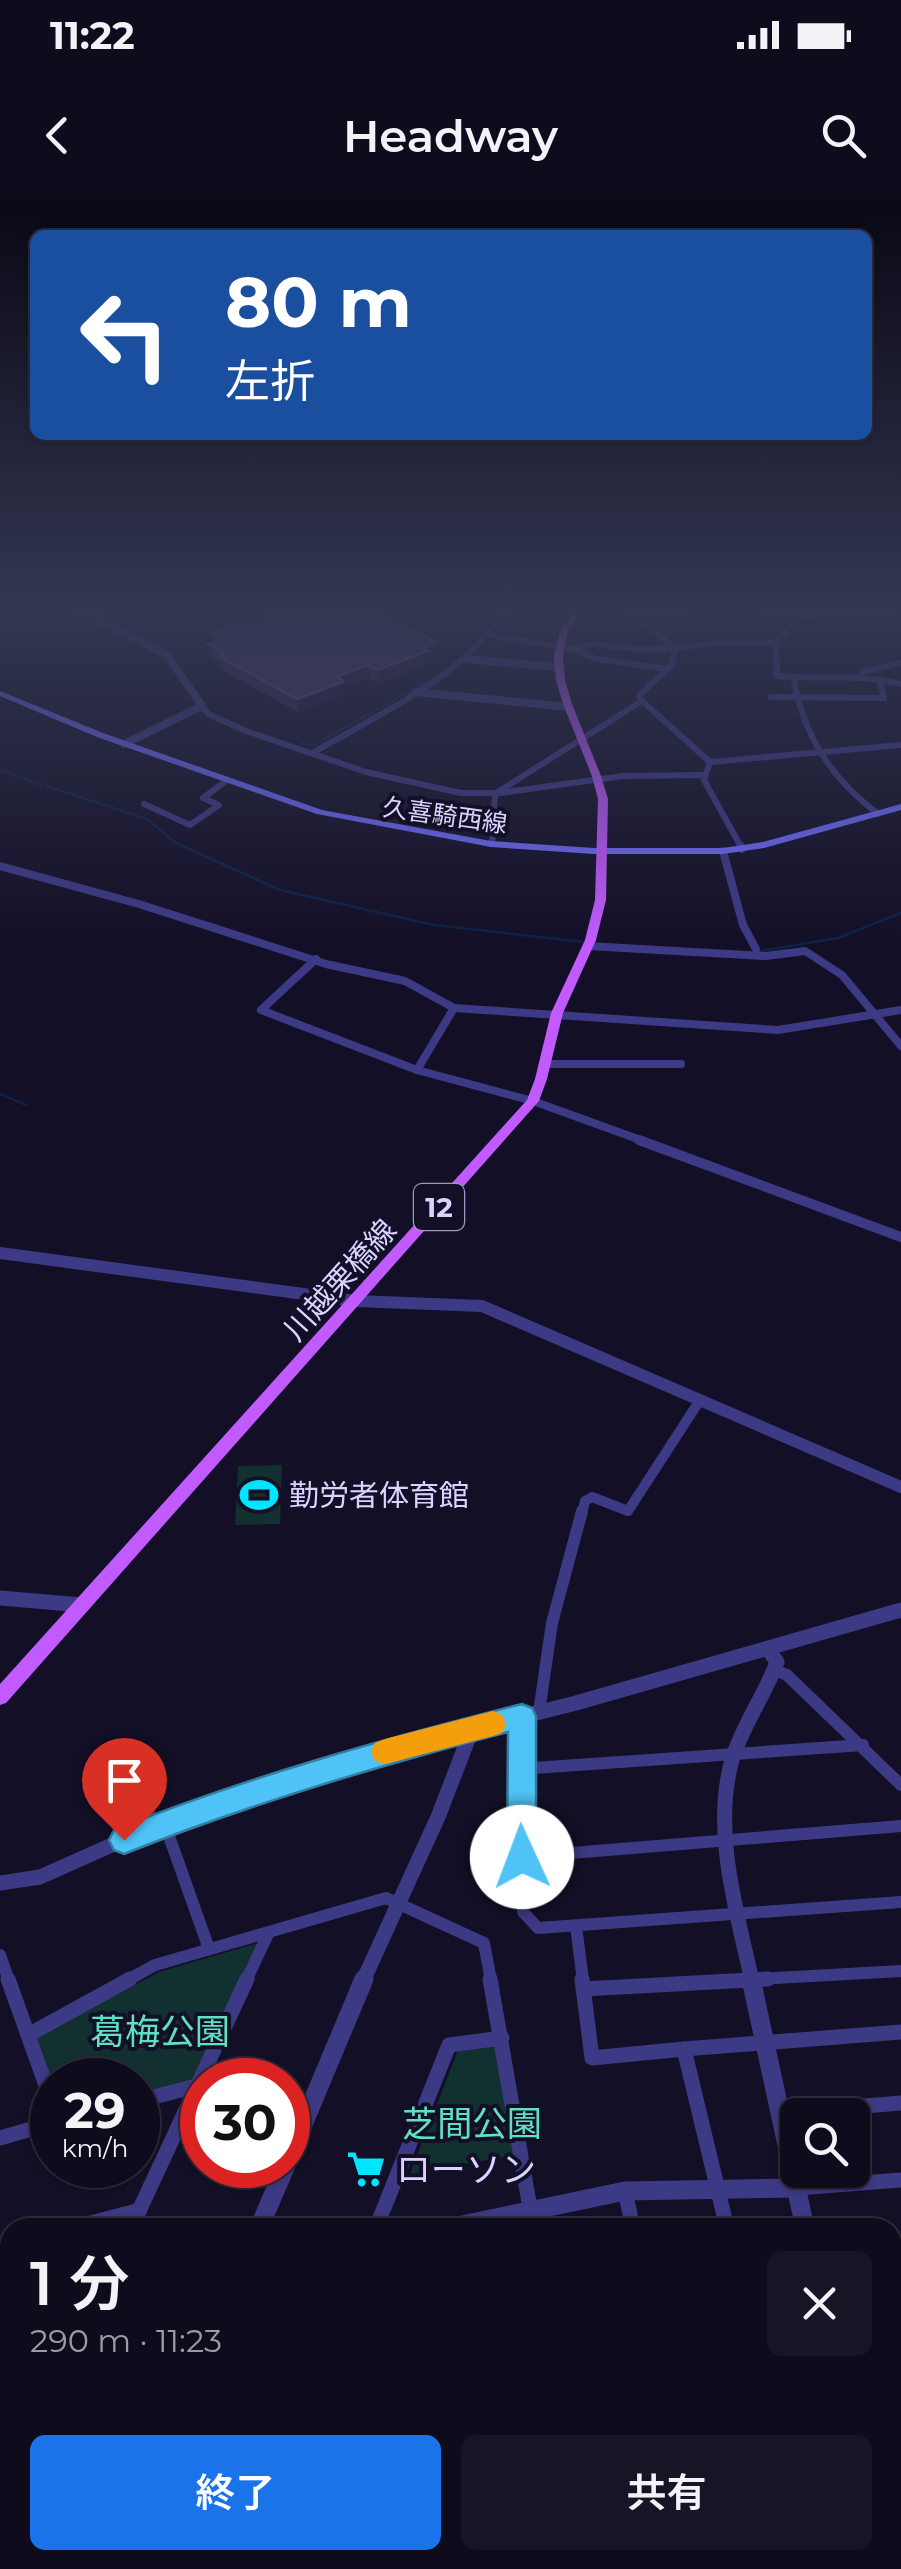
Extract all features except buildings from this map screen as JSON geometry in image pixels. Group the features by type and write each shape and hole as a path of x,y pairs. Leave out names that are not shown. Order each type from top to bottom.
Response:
{"main road":[{"name":"久喜騎西線","path":"72,723 227,780 364,824 491,844 601,851 723,851 901,807"},
{"name":"川越栗橋線","path":"0,1697 533,1101 547,1064 556,1015 588,946 601,902 605,818 599,779 577,723"}],"street":[{"path":"124,744 168,723"},
{"path":"227,723 366,772 431,788 496,793 599,779 706,774"},
{"path":"314,752 364,723"},
{"path":"491,844 498,826 492,808 496,793 582,734 607,723"},
{"path":"667,723 710,762 817,749 901,745"},
{"path":"806,723 817,749 845,792 878,814"},
{"path":"710,762 704,780 742,849"},
{"path":"144,804 190,825 219,805 203,798 227,780"},
{"path":"723,851 743,926 756,949"},
{"path":"0,866 404,981 454,1008 778,1030 901,1010"},
{"path":"588,946 752,956 805,950 842,975 901,1046"},
{"path":"316,959 261,1010 417,1070 533,1101 901,1237"},
{"path":"417,1070 454,1008"},
{"path":"547,1064 622,1068 681,1064"},
{"path":"0,1253 320,1293 356,1301 482,1306 901,1487"},
{"path":"540,1712 552,1623 585,1501 592,1497 628,1512 700,1400"},
{"path":"0,1598 82,1605"},
{"path":"0,1883 40,1878 158,1825 368,1756 540,1712 901,1610"},
{"path":"768,1649 776,1662 774,1670 732,1756 727,1782 726,1842 737,1913 780,2108"},
{"path":"774,1670 787,1675 901,1785"},
{"path":"522,1716 519,1770 523,1912 538,1928 901,1902"},
{"path":"310,2106 396,1904 438,1818 472,1729"},
{"path":"519,1770 863,1745"},
{"path":"141,1772 158,1825 208,1946"},
{"path":"522,1857 901,1826"},
{"path":"28,2035 155,1965 208,1946 386,1898 484,1943 530,2208"},
{"path":"576,1926 592,2058 901,2032"},
{"path":"212,2058 269,1932"},
{"path":"0,1955 36,2058"},
{"path":"584,1990 901,1971"},
{"path":"380,2218 450,2046 502,2038"},
{"path":"684,2049 725,2218"},
{"path":"870,2106 901,2103"},
{"path":"136,2218 180,2127"},
{"path":"0,2138 30,2129"},
{"path":"870,2182 901,2180"},
{"path":"263,2218 276,2188"},
{"path":"489,2218 625,2191 780,2188"},
{"path":"797,2188 803,2218"},
{"path":"625,2191 631,2218"},
{"path":"110,2218 140,2210"}],"green space":[{"name":"勤労者体育館","path":"282,1465 280,1524 235,1525 238,1466"},
{"name":"葛梅公園","path":"258,1943 207,2058 180,2058 180,2084 160,2089 160,2058 44,2058 37,2037 159,1972"},
{"name":"芝間公園","path":"499,2046 516,2155 410,2174 458,2050"}],"waterway":[{"path":"301,742 312,746 354,723"},
{"path":"0,770 42,785"},
{"path":"47,786 147,819 176,843 280,890 434,925 584,942"},
{"path":"755,952 838,938 901,913"},
{"path":"0,1094 26,1105"}],"slow traffic":[{"path":"385,1752 493,1724"}],"place":[{"name":"勤労者体育館","path":"259,1495"},
{"name":"ローソン","path":"366,2169"}],"route":[{"path":"124,1840 212,1805 368,1756 522,1716 522,1857"}]}
